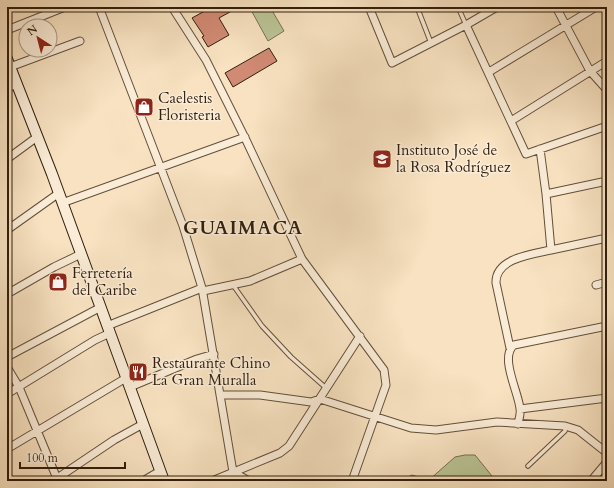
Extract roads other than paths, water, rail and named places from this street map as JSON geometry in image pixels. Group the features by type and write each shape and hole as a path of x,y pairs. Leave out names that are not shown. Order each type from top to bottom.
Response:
{"main road":[{"path":"9,63 59,193 164,481"}],"street":[{"path":"7,30 65,7"},
{"path":"99,7 183,226 203,290 221,395 221,408 233,472"},
{"path":"172,7 203,54 245,137 302,259 380,363 386,377 386,385 352,481"},
{"path":"369,7 392,63 466,25 497,7"},
{"path":"556,7 590,71 607,90"},
{"path":"488,72 596,7"},
{"path":"466,25 526,154 607,126"},
{"path":"9,63 80,41"},
{"path":"511,121 607,61"},
{"path":"7,89 16,83"},
{"path":"7,159 37,137"},
{"path":"62,203 245,137"},
{"path":"540,149 551,250"},
{"path":"546,194 607,181"},
{"path":"7,230 59,193"},
{"path":"518,424 520,409 512,380 508,355 510,348 496,283 497,273 502,267 517,259 607,238"},
{"path":"7,294 54,267 81,254"},
{"path":"7,394 109,330 203,290 250,281 302,259"},
{"path":"596,285 607,282"},
{"path":"7,357 101,307"},
{"path":"510,348 514,345 607,326"},
{"path":"212,481 280,453 289,446 360,336"},
{"path":"7,449 37,431 128,382 214,354"},
{"path":"7,367 19,387 56,480 114,440 143,424"},
{"path":"221,395 260,395 311,402 318,400 411,428 420,429 457,427 497,422 565,426 578,430 607,453"},
{"path":"520,409 607,398"},
{"path":"592,481 607,462"},
{"path":"143,481 160,471"},
{"path":"233,472 249,481"}],"lane":[{"path":"417,7 431,43"},
{"path":"458,7 466,25"},
{"path":"233,285 262,326 291,358 326,388"},
{"path":"528,466 565,431 565,426"}],"place":[{"name":"Caelestis Floristeria","path":"144,107"},
{"name":"Instituto José de la Rosa Rodríguez","path":"382,159"},
{"name":"Ferretería del Caribe","path":"58,282"},
{"name":"Restaurante Chino La Gran Muralla","path":"138,372"}],"district":[{"name":"GUAIMACA","path":"243,228"}]}
